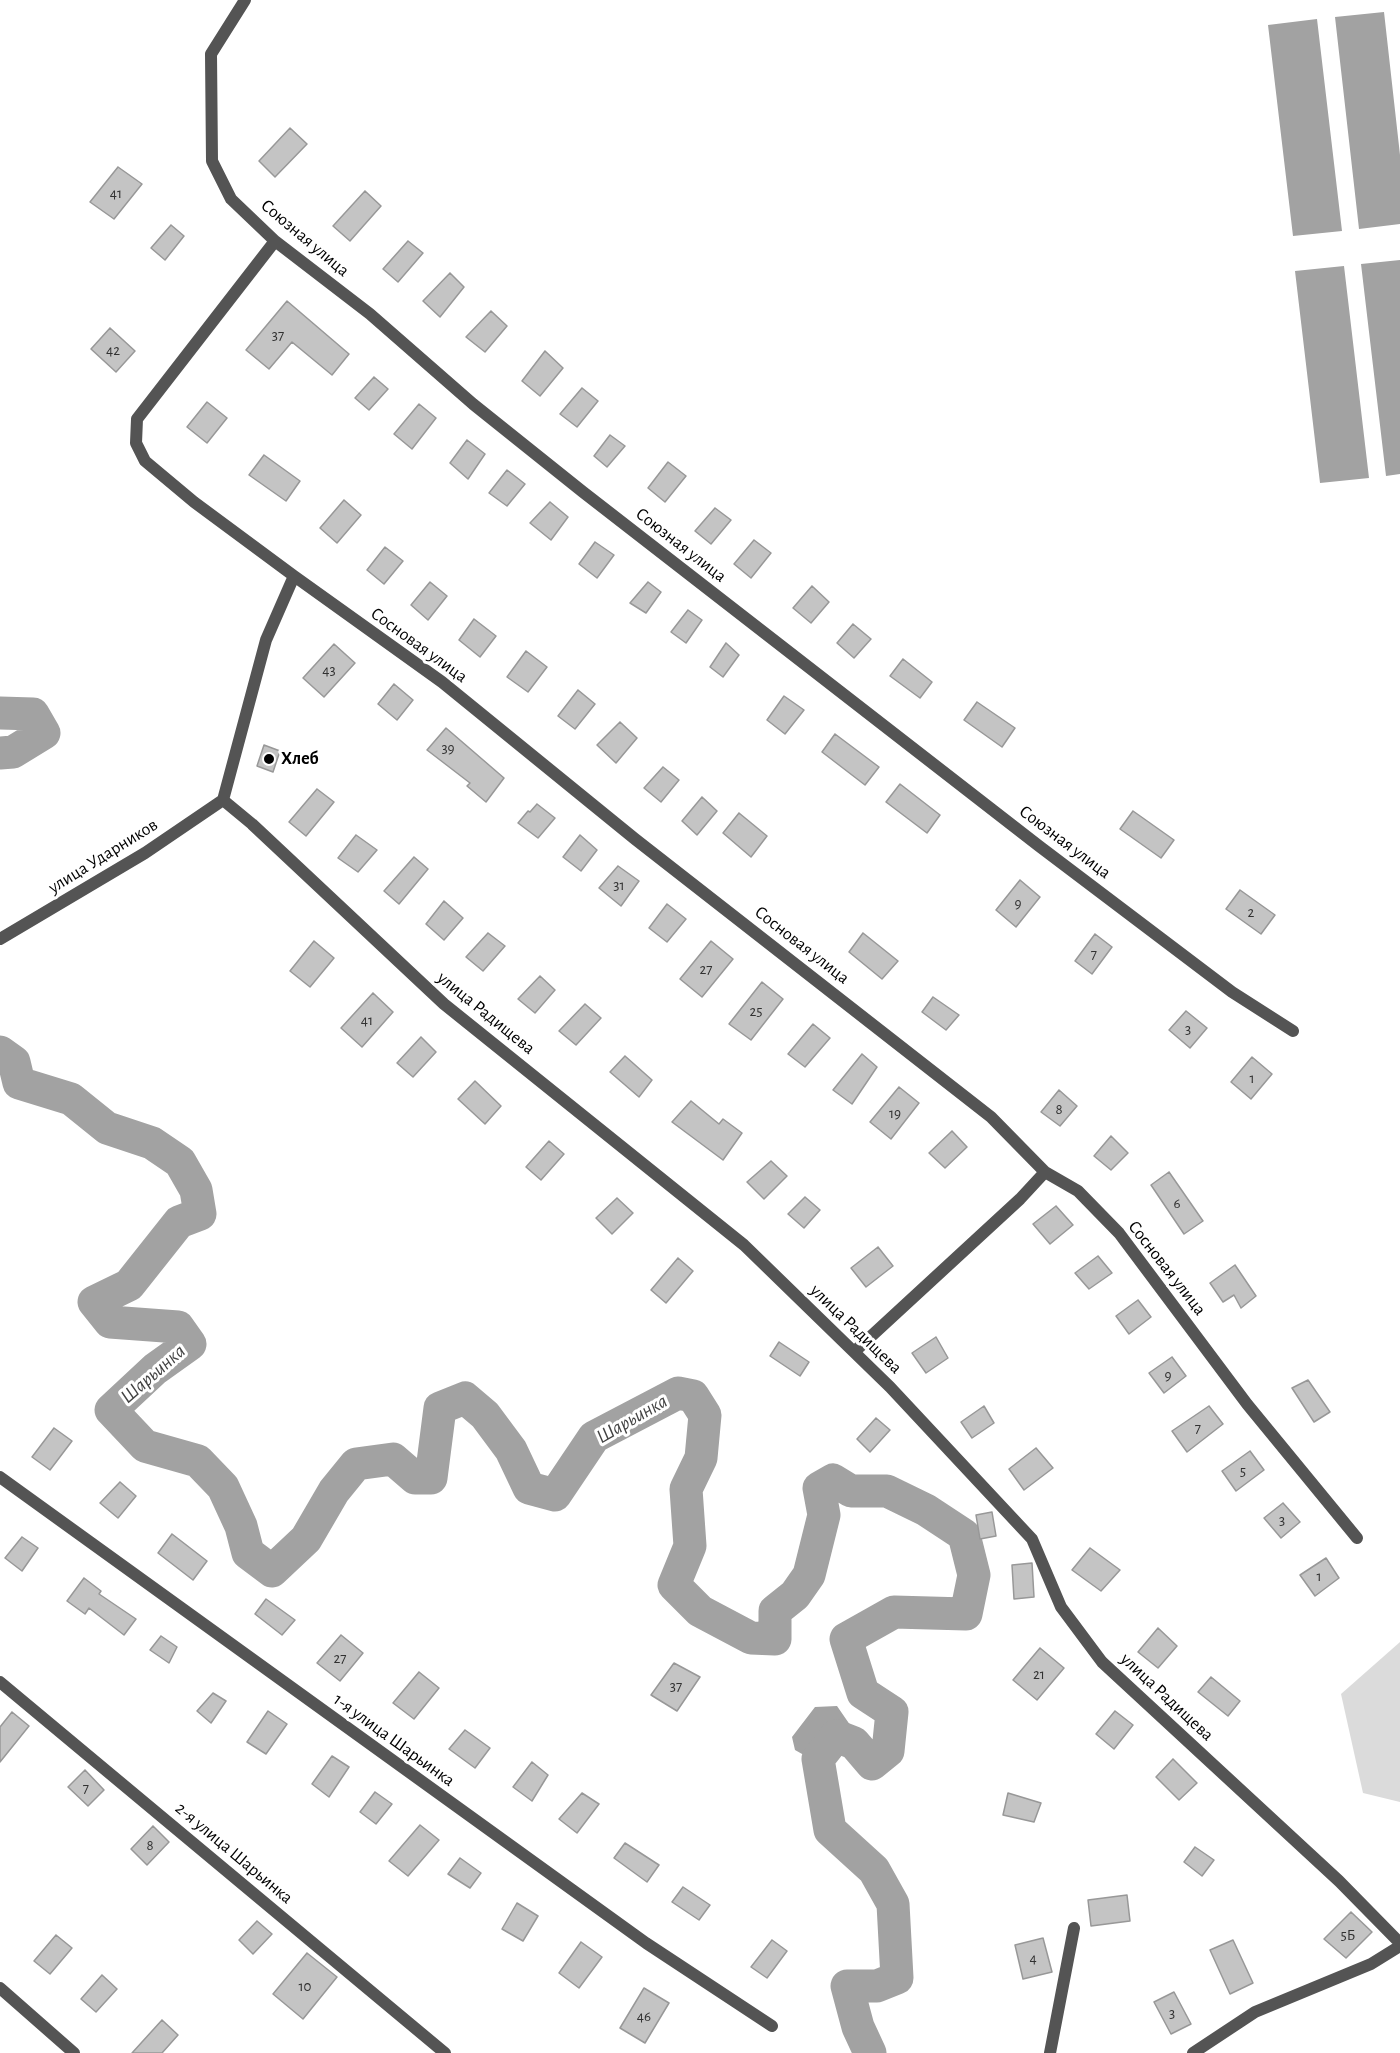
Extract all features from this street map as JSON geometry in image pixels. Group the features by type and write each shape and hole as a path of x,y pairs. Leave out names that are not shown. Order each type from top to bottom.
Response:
{"street":[{"name":"Союзная улица","path":"245,0 212,54 212,161 231,199 276,241 369,314 473,404 583,492 1030,839 1232,992 1293,1031"},
{"name":"Сосновая улица","path":"276,241 137,419 136,443 146,461 194,502 442,682 635,839 991,1117 1045,1172 1078,1191 1119,1233 1247,1404 1357,1538"},
{"path":"223,800 266,640 294,576"},
{"name":"улица Ударников","path":"0,939 145,853 223,800"},
{"name":"улица Радищева","path":"223,800 444,1004 744,1245 854,1352 1032,1539 1061,1606 1102,1662 1339,1881 1400,1945"},
{"path":"854,1352 1020,1199 1045,1172"},
{"name":"1-я улица Шарьинка","path":"0,1477 646,1943 772,2026"},
{"name":"2-я улица Шарьинка","path":"0,1682 445,2053"},
{"path":"1050,2053 1074,1928"},
{"path":"1193,2053 1255,2012 1371,1964 1400,1945"},
{"path":"0,1988 74,2053"}],"shaded area":[{"path":"1384,12 1400,155 1400,224 1359,229 1335,17"},
{"path":"1317,19 1342,231 1293,236 1268,25"},
{"path":"1400,260 1400,474 1386,476 1361,264"},
{"path":"1344,266 1369,478 1320,483 1295,271"},
{"path":"1400,1642 1400,1802 1363,1793 1341,1694"},
{"path":"837,1706 857,1735 842,1747 836,1737 811,1759 795,1750 792,1737 815,1707"}],"building":[{"path":"290,128 307,144 275,177 259,161"},
{"path":"118,167 142,184 114,219 90,202"},
{"path":"365,191 381,206 350,241 333,226"},
{"path":"171,225 184,236 165,260 151,248"},
{"path":"408,241 423,253 398,282 383,269"},
{"path":"450,273 464,287 440,317 423,301"},
{"path":"287,301 349,354 332,375 292,342 269,369 246,350"},
{"path":"491,311 507,326 485,352 466,337"},
{"path":"110,328 135,351 116,372 91,349"},
{"path":"545,351 563,368 540,396 522,381"},
{"path":"374,377 388,389 369,410 355,398"},
{"path":"582,388 598,401 577,427 560,414"},
{"path":"207,402 227,418 207,443 187,427"},
{"path":"419,404 436,418 412,449 394,434"},
{"path":"610,435 625,446 607,467 594,456"},
{"path":"467,440 485,454 468,479 450,463"},
{"path":"264,455 300,481 286,501 249,475"},
{"path":"668,462 686,476 665,502 648,488"},
{"path":"507,470 525,484 507,506 489,493"},
{"path":"344,500 361,515 337,543 320,528"},
{"path":"550,502 568,517 551,540 530,523"},
{"path":"715,508 731,520 711,544 695,531"},
{"path":"754,540 771,553 751,578 734,564"},
{"path":"595,542 614,555 597,578 579,564"},
{"path":"385,547 403,561 384,584 367,570"},
{"path":"430,582 447,596 428,620 411,605"},
{"path":"648,582 661,592 646,613 630,603"},
{"path":"812,586 829,602 811,623 793,608"},
{"path":"688,610 702,620 686,643 671,632"},
{"path":"474,619 496,636 480,657 459,640"},
{"path":"853,624 871,639 854,658 837,643"},
{"path":"726,643 739,655 723,677 710,667"},
{"path":"334,644 355,663 324,697 303,678"},
{"path":"526,651 547,667 528,692 507,677"},
{"path":"903,659 932,682 920,698 890,676"},
{"path":"394,684 413,700 397,720 378,704"},
{"path":"578,690 595,704 575,729 558,716"},
{"path":"784,696 804,710 785,734 767,720"},
{"path":"977,702 1015,728 1002,747 964,720"},
{"path":"620,722 637,738 616,763 597,745"},
{"path":"446,728 504,778 486,802 467,786 470,783 427,750"},
{"path":"835,734 879,767 865,785 822,752"},
{"name":"Хлеб","path":"264,745 280,751 273,772 257,766"},
{"path":"663,767 679,780 661,802 644,788"},
{"path":"900,784 940,815 927,833 886,802"},
{"path":"317,789 334,802 306,836 289,822"},
{"path":"702,797 717,811 697,835 682,821"},
{"path":"537,804 555,818 538,838 518,823"},
{"path":"1133,811 1174,840 1161,858 1120,829"},
{"path":"739,813 767,836 751,857 723,833"},
{"path":"356,835 377,850 358,872 338,858"},
{"path":"580,835 597,850 581,871 563,857"},
{"path":"414,857 428,869 399,904 384,891"},
{"path":"618,866 639,881 621,906 599,888"},
{"path":"1020,880 1040,897 1016,927 996,910"},
{"path":"1240,890 1275,915 1261,934 1226,909"},
{"path":"444,901 463,918 444,940 426,924"},
{"path":"667,904 686,919 667,942 649,928"},
{"path":"488,933 505,946 483,971 466,957"},
{"path":"863,933 898,961 882,979 849,952"},
{"path":"1095,934 1112,947 1092,974 1075,961"},
{"path":"314,941 334,958 310,987 290,971"},
{"path":"711,941 733,959 702,997 680,979"},
{"path":"540,976 555,990 535,1013 518,999"},
{"path":"762,982 783,999 751,1040 729,1024"},
{"path":"373,993 393,1012 362,1047 341,1028"},
{"path":"933,997 959,1015 946,1030 922,1012"},
{"path":"585,1004 601,1018 576,1045 559,1031"},
{"path":"1186,1011 1207,1028 1190,1048 1169,1030"},
{"path":"813,1024 830,1038 805,1067 788,1054"},
{"path":"421,1037 436,1052 413,1077 397,1063"},
{"path":"862,1054 877,1067 852,1104 833,1090"},
{"path":"625,1056 652,1080 639,1097 610,1072"},
{"path":"1252,1057 1272,1074 1251,1099 1231,1082"},
{"path":"475,1081 501,1106 485,1124 458,1099"},
{"path":"899,1087 919,1103 891,1139 870,1122"},
{"path":"1059,1090 1077,1106 1060,1126 1041,1112"},
{"path":"691,1101 719,1124 723,1119 742,1133 723,1160 672,1122"},
{"path":"952,1131 967,1147 945,1168 929,1153"},
{"path":"1111,1136 1128,1153 1111,1170 1094,1156"},
{"path":"549,1141 564,1154 541,1180 526,1167"},
{"path":"771,1161 787,1176 764,1199 747,1182"},
{"path":"1169,1172 1203,1221 1184,1234 1151,1185"},
{"path":"805,1197 820,1210 804,1228 788,1214"},
{"path":"617,1198 633,1213 612,1234 596,1218"},
{"path":"1056,1206 1073,1225 1050,1244 1033,1224"},
{"path":"878,1247 893,1266 866,1287 851,1268"},
{"path":"1098,1256 1112,1273 1089,1289 1075,1273"},
{"path":"678,1258 693,1271 666,1303 651,1290"},
{"path":"1235,1265 1256,1296 1241,1308 1234,1295 1223,1302 1210,1283"},
{"path":"1138,1300 1151,1317 1129,1334 1116,1316"},
{"path":"936,1337 948,1358 926,1373 912,1353"},
{"path":"779,1342 809,1362 800,1376 770,1356"},
{"path":"1172,1357 1186,1376 1164,1393 1149,1373"},
{"path":"1308,1380 1330,1412 1314,1422 1292,1388"},
{"path":"984,1406 994,1423 972,1438 961,1422"},
{"path":"1209,1406 1223,1424 1187,1452 1172,1431"},
{"path":"876,1418 890,1430 870,1452 857,1439"},
{"path":"54,1428 72,1441 50,1470 32,1457"},
{"path":"1036,1448 1053,1468 1024,1490 1009,1469"},
{"path":"1250,1451 1264,1470 1236,1491 1222,1471"},
{"path":"120,1482 136,1496 118,1518 100,1503"},
{"path":"1283,1503 1300,1522 1281,1538 1264,1518"},
{"path":"992,1512 996,1536 980,1539 976,1515"},
{"path":"172,1534 207,1561 193,1580 158,1553"},
{"path":"22,1537 38,1548 22,1571 5,1558"},
{"path":"1090,1548 1120,1570 1101,1591 1072,1570"},
{"path":"1326,1558 1339,1578 1315,1596 1300,1575"},
{"path":"1032,1563 1034,1597 1014,1599 1012,1565"},
{"path":"84,1578 101,1591 99,1594 136,1619 124,1635 89,1608 85,1614 67,1601"},
{"path":"266,1599 295,1620 282,1635 255,1614"},
{"path":"1158,1628 1177,1646 1158,1668 1138,1652"},
{"path":"341,1635 363,1653 340,1681 317,1663"},
{"path":"161,1636 177,1647 169,1663 150,1650"},
{"path":"1040,1648 1064,1668 1037,1700 1013,1680"},
{"path":"674,1663 700,1677 677,1711 651,1695"},
{"path":"419,1672 439,1688 414,1719 393,1703"},
{"path":"1211,1677 1240,1701 1228,1716 1198,1692"},
{"path":"213,1693 226,1701 211,1723 197,1711"},
{"path":"268,1711 287,1724 266,1754 247,1742"},
{"path":"1115,1711 1133,1725 1114,1749 1096,1734"},
{"path":"12,1712 29,1726 0,1762 0,1727"},
{"path":"465,1730 490,1748 475,1768 449,1749"},
{"path":"332,1756 349,1767 329,1797 312,1784"},
{"path":"1173,1759 1197,1783 1179,1800 1156,1777"},
{"path":"532,1762 548,1775 532,1801 513,1787"},
{"path":"85,1770 104,1790 88,1806 68,1787"},
{"path":"375,1792 392,1804 376,1824 360,1812"},
{"path":"582,1793 599,1804 577,1833 559,1819"},
{"path":"1008,1793 1041,1803 1034,1822 1003,1815"},
{"path":"420,1825 439,1840 408,1876 389,1861"},
{"path":"153,1826 169,1842 147,1865 131,1849"},
{"path":"625,1843 659,1865 647,1882 614,1858"},
{"path":"1195,1847 1214,1860 1202,1876 1184,1862"},
{"path":"460,1858 481,1873 470,1888 448,1874"},
{"path":"683,1887 710,1905 699,1920 672,1902"},
{"path":"1127,1895 1130,1921 1091,1926 1088,1900"},
{"path":"517,1903 538,1916 523,1941 502,1929"},
{"path":"1351,1912 1372,1932 1346,1958 1324,1939"},
{"path":"257,1921 272,1934 253,1954 239,1940"},
{"path":"56,1935 72,1948 50,1974 34,1961"},
{"path":"1043,1938 1052,1972 1023,1979 1015,1945"},
{"path":"772,1940 787,1951 767,1978 751,1967"},
{"path":"1233,1940 1253,1983 1230,1994 1210,1950"},
{"path":"581,1942 602,1957 579,1988 559,1973"},
{"path":"307,1953 337,1977 303,2019 273,1994"},
{"path":"102,1975 117,1989 96,2012 81,1999"},
{"path":"644,1988 669,2003 645,2043 620,2028"},
{"path":"1174,1992 1191,2024 1171,2034 1154,2002"},
{"path":"162,2020 178,2035 162,2053 132,2053"}],"waterway":[{"name":"Шарьинка","path":"0,713 33,714 44,733 13,752 0,753"},
{"name":"Шарьинка","path":"0,1052 14,1062 19,1083 71,1099 107,1128 152,1143 180,1162 196,1190 200,1214 179,1222 129,1285 94,1302 110,1322 178,1327 190,1344 155,1369 111,1410 145,1446 198,1461 223,1487 241,1526 248,1553 272,1571 306,1539 334,1491 356,1464 393,1459 415,1478 431,1478 440,1408 465,1398 485,1415 511,1450 529,1488 555,1495 594,1437 678,1393 693,1396 705,1415 701,1458 686,1489 690,1546 674,1585 700,1611 751,1638 775,1639 775,1611 795,1595 809,1575 824,1515 819,1488 833,1480 851,1491 887,1491 926,1510 964,1535 974,1575 966,1614 894,1612 846,1639 863,1693 892,1712 888,1751 872,1764 854,1743 836,1736 818,1759 830,1830 874,1870 893,1904 897,1978 877,1986 847,1986 858,2027 870,2053"}],"place":[{"name":"Хлеб","path":"269,759"}]}
